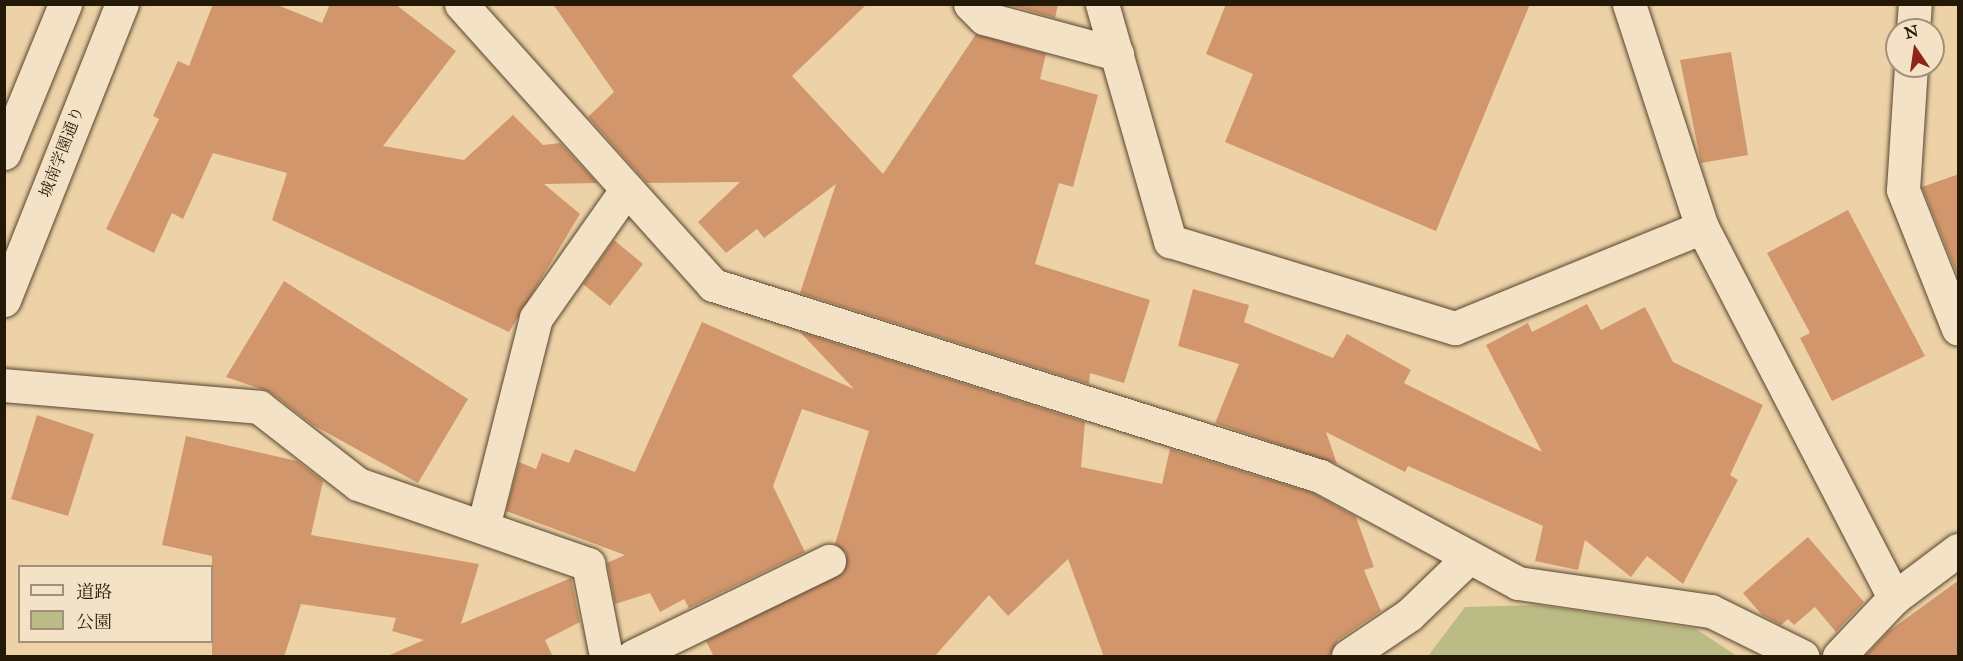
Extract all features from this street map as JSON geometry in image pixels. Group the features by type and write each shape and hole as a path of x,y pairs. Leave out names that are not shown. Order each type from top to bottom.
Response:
{"street":[{"path":"4,153 65,4"},
{"name":"城南学園通り","path":"4,300 122,4"},
{"path":"461,4 713,285 1320,476 1518,583 1711,611 1802,657"},
{"path":"970,4 984,18 1118,54"},
{"path":"1102,4 1170,241 1455,328 1702,226"},
{"path":"1629,4 1702,226 1894,598"},
{"path":"1910,78 1903,190 1959,329"},
{"path":"483,527 536,318 626,190"},
{"path":"4,385 259,407 358,484 588,564 606,657"},
{"path":"1847,645 1894,598 1959,550"},
{"path":"1348,657 1409,615 1469,557"},
{"path":"633,657 829,561"}],"green space":[{"path":"1538,605 1696,629 1737,656 1428,656 1465,607"}],"building":[{"path":"213,4 275,4 322,23 330,4 395,4 456,51 383,146 464,160 513,115 543,145 560,143 597,183 544,184 580,214 509,332 272,220 287,173 213,153 183,219 172,213 154,253 106,229 159,119 153,116 178,61 189,66"},
{"path":"553,4 867,4 792,76 883,174 976,34 1046,54 1040,79 1098,95 1073,187 1059,183 1035,264 1150,300 1124,383 1090,373 1089,384 800,293 836,184 764,238 757,229 726,253 698,222 740,182 647,183 588,117 614,92"},
{"path":"1006,4 1058,4 1055,18"},
{"path":"1226,4 1530,4 1436,231 1225,142 1253,74 1206,54"},
{"path":"1731,52 1748,155 1701,163 1680,60"},
{"path":"1959,174 1959,279 1922,187"},
{"path":"1848,210 1925,356 1832,401 1800,338 1810,333 1767,253"},
{"path":"614,240 643,264 610,306 583,284"},
{"path":"284,281 468,399 418,483 313,425 270,392 226,377"},
{"path":"1193,289 1249,305 1244,322 1333,358 1347,334 1411,370 1404,383 1542,452 1486,345 1528,323 1532,332 1587,304 1601,330 1645,307 1673,362 1763,405 1730,475 1738,480 1683,584 1647,556 1631,577 1585,540 1578,570 1535,561 1543,526 1408,466 1405,472 1326,432 1337,464 1215,423 1239,364 1178,346"},
{"path":"702,322 854,389 800,332 1085,422 1081,467 1162,484 1170,449 1313,493 1356,517 1374,567 1364,570 1381,611 1338,640 1329,657 1104,657 1068,559 1008,616 989,595 934,657 714,657 706,641 844,572 846,553 835,544 869,431 802,409 773,486 805,552 689,608 684,599 660,612 650,593 615,604 607,563 625,555 506,511 519,462 536,469 542,453 569,463 575,449 635,472"},
{"path":"37,415 94,434 68,516 11,499"},
{"path":"186,436 297,461 323,481 311,535 479,564 461,624 571,578 580,622 545,640 553,657 385,657 424,640 392,631 396,618 301,604 284,657 212,657 212,556 162,545"},
{"path":"1808,537 1864,602 1836,632 1815,607 1794,625 1788,619 1781,625 1762,615 1743,593"},
{"path":"1959,580 1959,657 1864,657 1889,631"}]}
